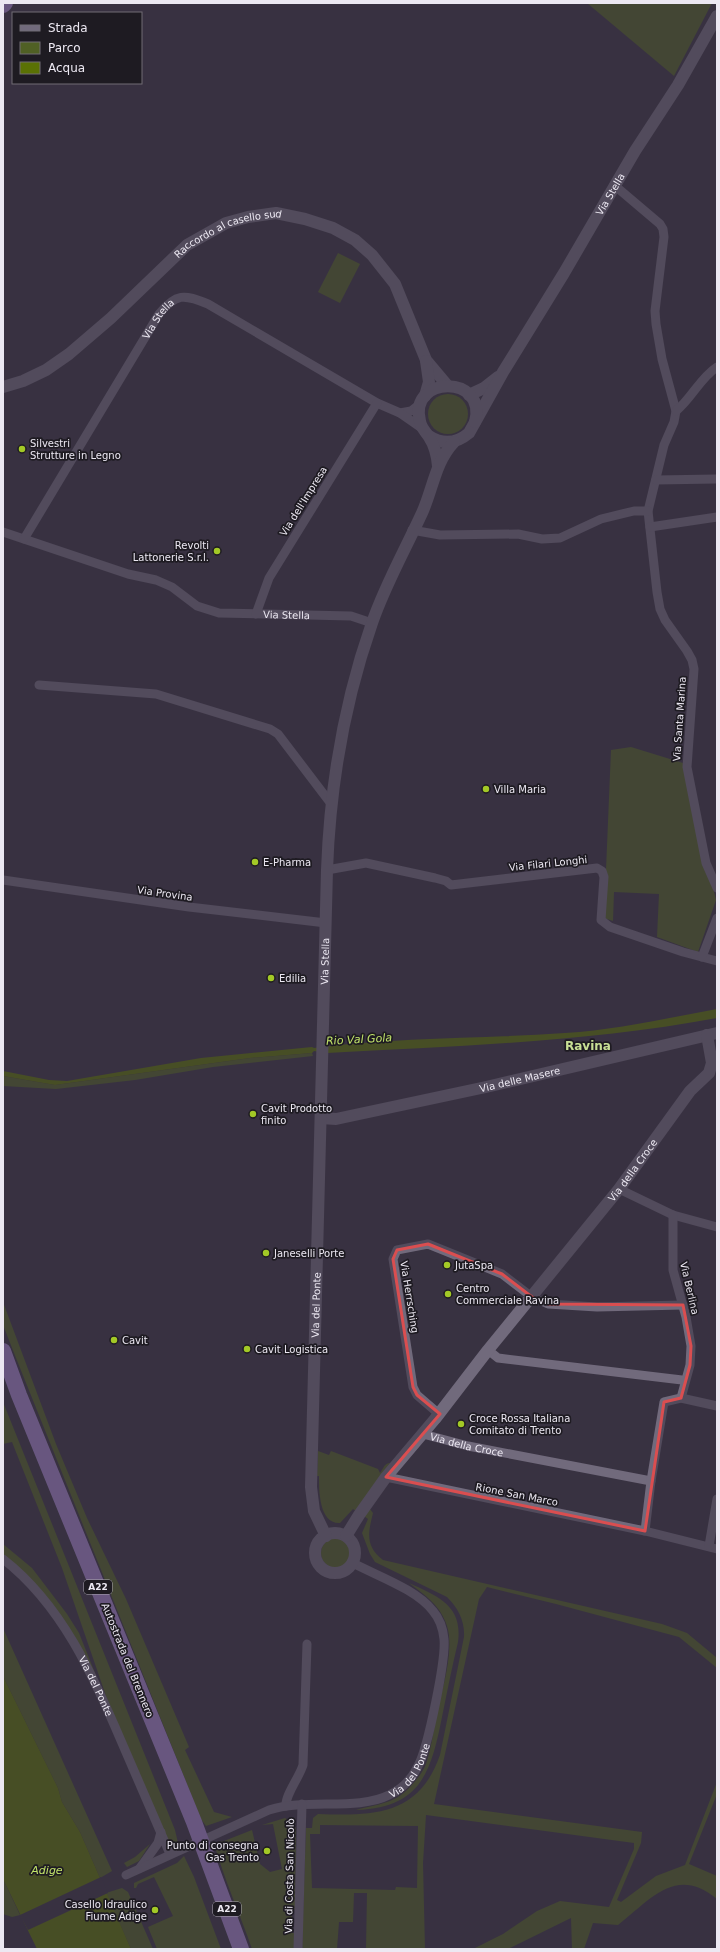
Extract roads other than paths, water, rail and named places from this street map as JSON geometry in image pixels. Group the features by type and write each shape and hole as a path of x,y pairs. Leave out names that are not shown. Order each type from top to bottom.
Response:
{"highway":[{"name":"Autostrada del Brennero","path":"3,1351 208,1872 241,1949"},
{"name":"Autostrada del Brennero","path":"3,1379 189,1824"},
{"name":"Autostrada del Brennero","path":"208,1872 231,1949"}],"street":[{"name":"Via Stella","path":"321,1118 321,1050 327,870 332,805 340,742 347,710 372,623 429,494 438,466 445,452 454,442 466,436 474,425 503,372 564,273 614,185 678,85 717,16"},
{"path":"614,185 660,224 663,229 664,237 655,311 662,359 676,411 685,404 704,379 717,367"},
{"name":"Raccordo al casello sud","path":"3,387 23,381 46,370 69,354 111,318 187,245 226,223 276,213 305,219 333,228 355,240 372,255 395,284 426,360 429,382 423,400"},
{"name":"Via Stella","path":"24,539 130,360 169,301 183,297 194,298 208,304 377,403 400,413 436,441 454,442"},
{"name":"Raccordo al casello sud","path":"426,360 447,385"},
{"name":"Via Stella","path":"469,395 494,381 503,372"},
{"path":"400,413 411,411 431,390 447,385 461,388 469,395 476,409 474,425"},
{"name":"Via Stella","path":"423,400 420,421 434,446 438,466"},
{"name":"Via dell'Impresa","path":"256,614 269,578 377,403"},
{"name":"Via Santa Marina","path":"676,411 674,422 664,445 648,511 660,609 665,620 687,651 692,660 694,669 687,767 706,863 717,888"},
{"path":"656,480 716,479"},
{"path":"412,530 440,535 518,534 542,539 560,538 601,519 634,511 648,511"},
{"path":"650,527 717,517"},
{"name":"Via Stella","path":"3,532 128,574 156,580 172,588 197,606 219,614 351,616 372,623"},
{"path":"39,685 156,694 270,729 278,734 332,805"},
{"name":"Via Filari Longhi","path":"327,870 366,863 435,878 446,881 451,885 597,868 602,871 604,877 601,920 610,926 683,952 717,961"},
{"name":"Via Provina","path":"3,880 189,907 326,922"},
{"path":"702,957 717,918"},
{"name":"Via delle Masere","path":"321,1118 336,1119 486,1087 712,1034"},
{"name":"Via della Croce","path":"346,1536 358,1514 386,1477 423,1434 488,1350 619,1189 690,1091 709,1073 712,1062 712,1034"},
{"name":"Via del Ponte","path":"321,1118 311,1487 314,1511 326,1536"},
{"path":"619,1189 673,1215 717,1227"},
{"name":"Via Berlina","path":"673,1215 672,1262 683,1305 691,1346 690,1365 681,1398"},
{"name":"Via Herrsching","path":"439,1414 417,1395 413,1387 393,1259 395,1252 401,1248 428,1244 502,1274 532,1297"},
{"path":"532,1297 548,1304 598,1307 683,1305"},
{"path":"488,1350 498,1358 682,1380"},
{"path":"645,1531 650,1481 664,1402 681,1398 717,1406"},
{"name":"Via della Croce","path":"423,1434 468,1446 650,1481"},
{"name":"Rione San Marco","path":"386,1477 645,1531 713,1548 717,1499"},
{"path":"339,1534 346,1536 354,1547 355,1557 352,1563 343,1571 336,1573 326,1570 316,1559 316,1550 320,1541 326,1536 339,1534"},
{"name":"Via del Ponte","path":"3,1559 20,1572 33,1586 66,1630 98,1687 170,1854"},
{"name":"Via del Ponte","path":"126,1875 255,1816 286,1806 371,1801 388,1796 403,1786 414,1773 423,1755 428,1733 444,1649 442,1628 437,1617 426,1603 413,1594 352,1563"},
{"path":"286,1806 286,1800 298,1779 303,1765 307,1644"},
{"name":"Via di Costa San Nicolò","path":"298,1949 302,1804"},
{"name":"Via del Ponte","path":"140,1868 158,1843 161,1832"}],"water":[{"path":"717,1009 717,1018 620,1033 571,1038 327,1053 314,1051 312,1053 250,1058 55,1085 3,1076 3,1071 49,1080 67,1081 201,1058 345,1044 534,1035 584,1031 641,1023"},
{"name":"Adige","path":"3,1676 58,1788 62,1802 80,1832 131,1949 37,1949 3,1879"}],"place":[{"name":"Silvestri Strutture in Legno","path":"22,449"},
{"name":"Revolti Lattonerie S.r.l.","path":"217,551"},
{"name":"Villa Maria","path":"486,789"},
{"name":"E-Pharma","path":"255,862"},
{"name":"Edilia","path":"271,978"},
{"name":"Cavit Prodotto finito","path":"253,1114"},
{"name":"Janeselli Porte","path":"266,1253"},
{"name":"JutaSpa","path":"447,1265"},
{"name":"Centro Commerciale Ravina","path":"448,1294"},
{"name":"Cavit","path":"114,1340"},
{"name":"Cavit Logistica","path":"247,1349"},
{"name":"Croce Rossa Italiana Comitato di Trento","path":"461,1424"},
{"name":"Punto di consegna Gas Trento","path":"267,1851"},
{"name":"Casello Idraulico Fiume Adige","path":"155,1910"}],"district":[{"name":"Ravina","path":"588,1046"}],"water label":[{"name":"Rio Val Gola","path":"359,1039"}]}
